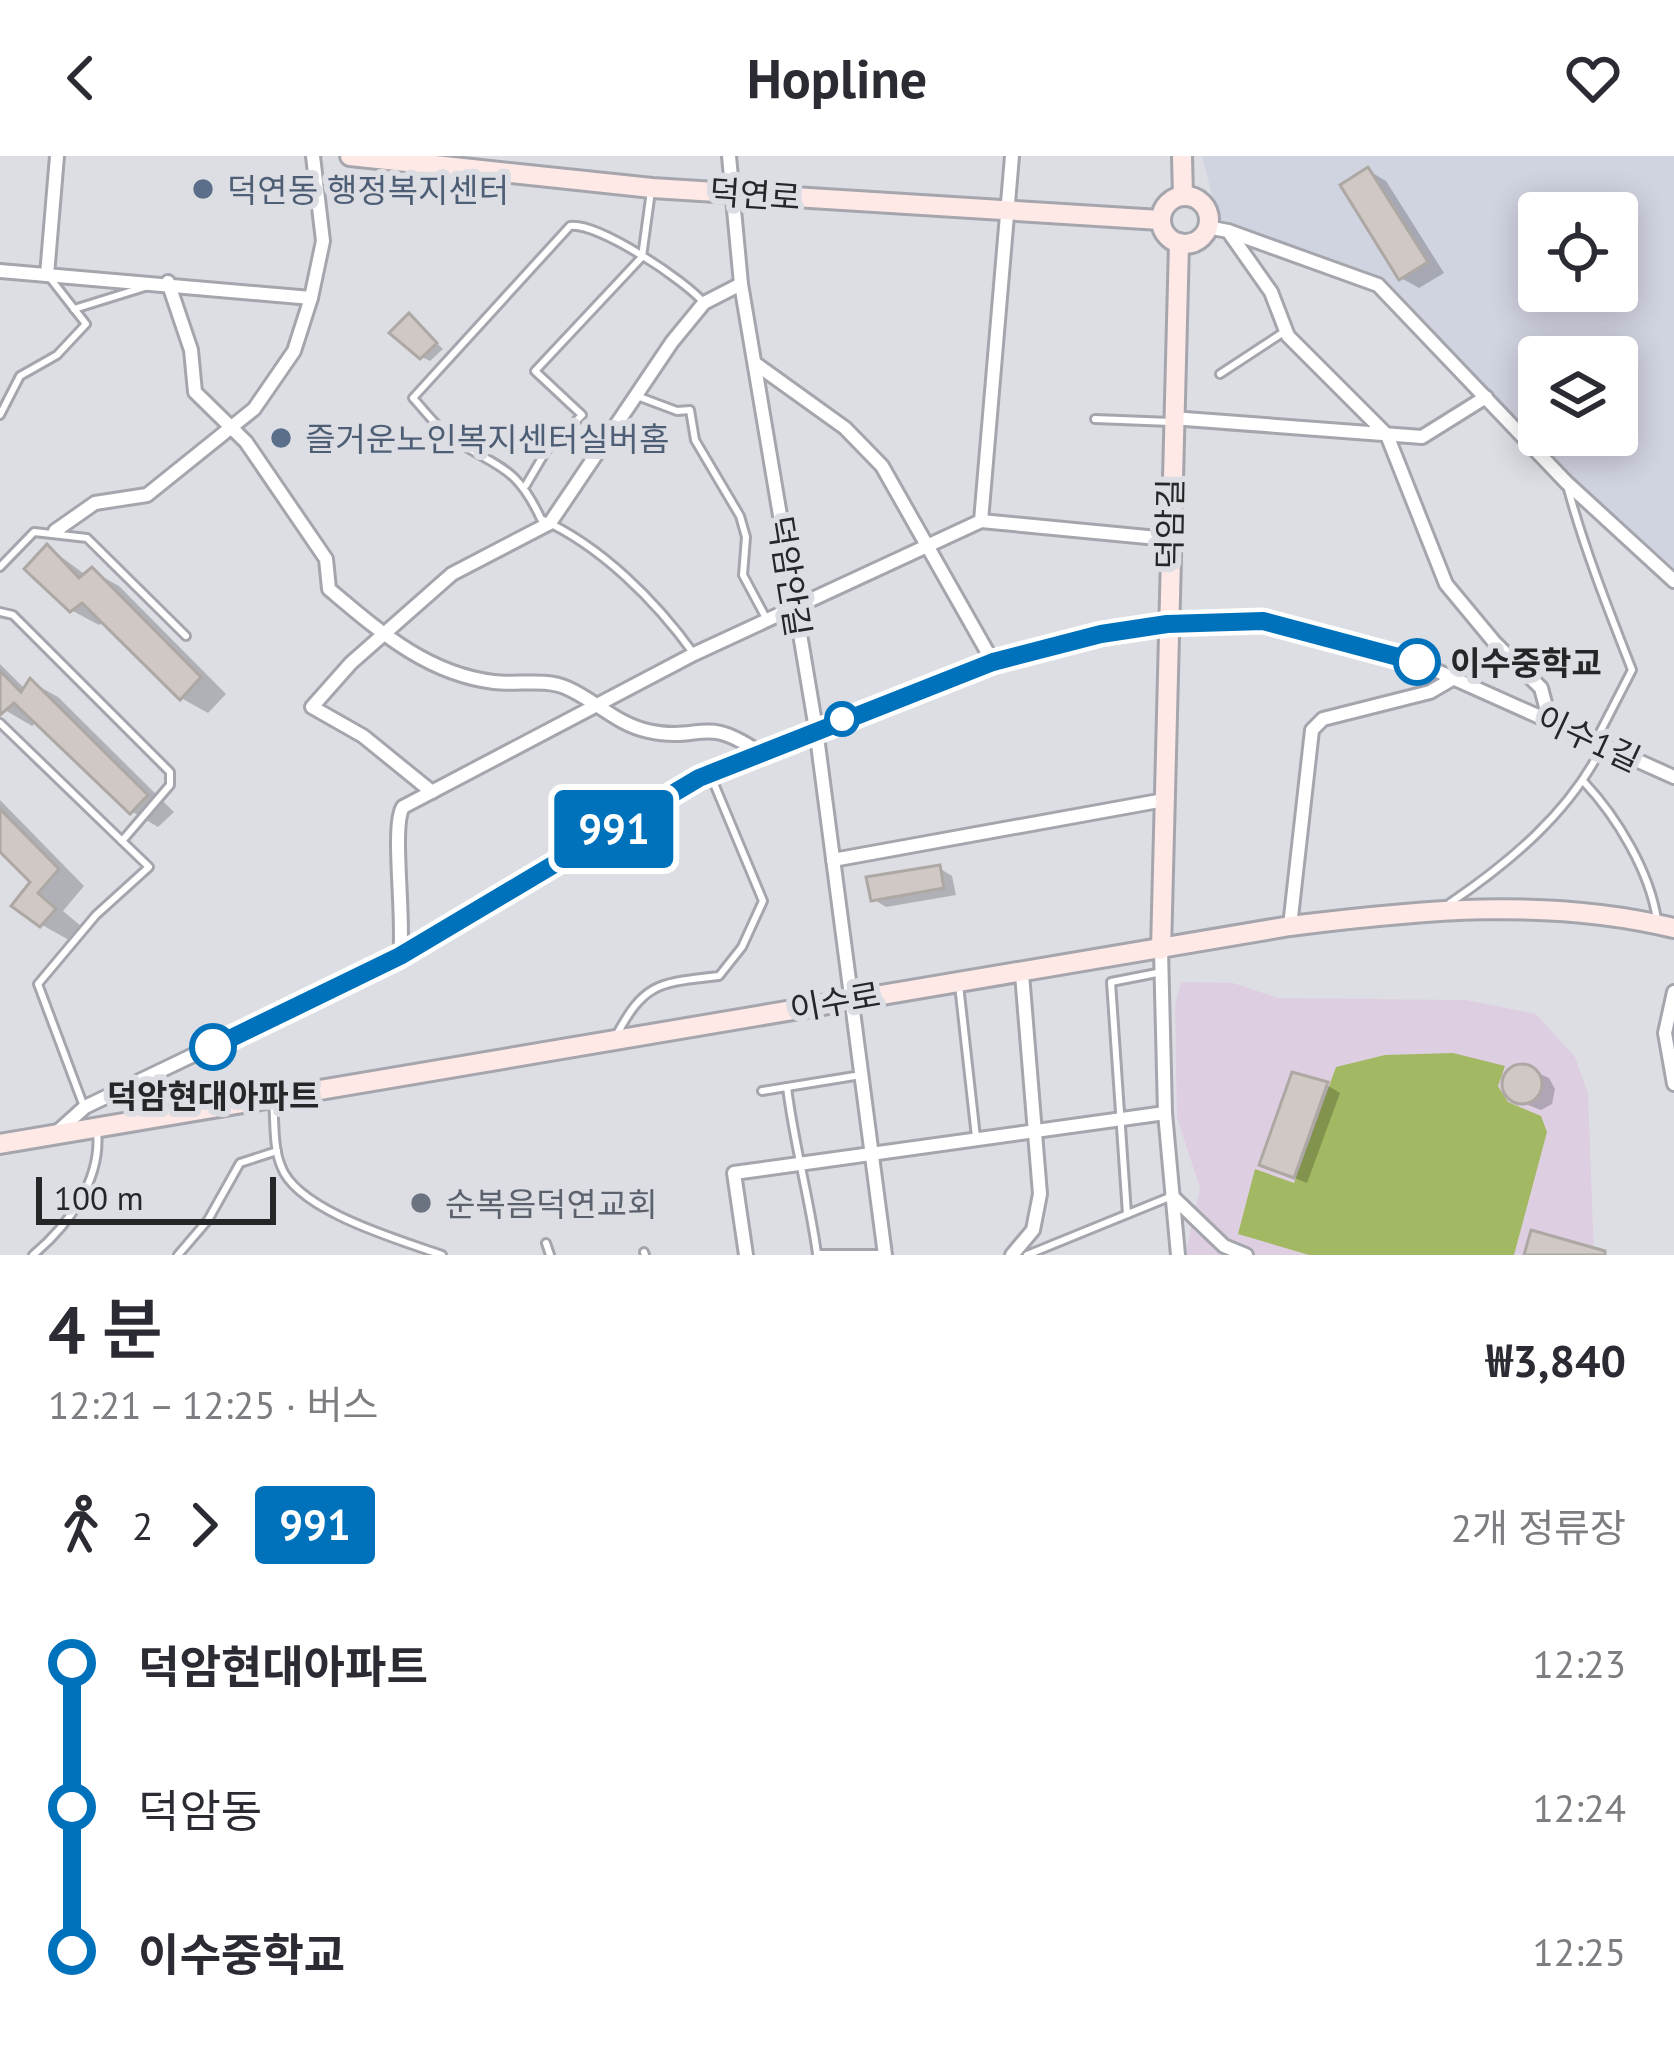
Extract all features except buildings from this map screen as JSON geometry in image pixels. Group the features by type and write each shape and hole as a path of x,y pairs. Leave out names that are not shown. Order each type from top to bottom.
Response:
{"street":[{"path":"47,275 57,156"},
{"path":"55,531 95,502 147,495 231,427 281,376 310,298 323,241 314,156"},
{"name":"덕연로","path":"350,156 652,188 1160,220"},
{"name":"덕암안길","path":"728,156 728,193 741,284 816,729 885,1254"},
{"path":"981,521 1012,156"},
{"path":"1178,157 1183,196"},
{"path":"1183,196 1206,208 1207,227 1195,242 1180,243 1166,235 1160,220 1166,205 1183,196"},
{"path":"1207,227 1378,286 1566,482 1674,581"},
{"path":"1228,231 1310,362 1388,435 1446,584 1495,643 1541,688 1549,718"},
{"name":"덕암길","path":"1161,950 1171,420 1180,243"},
{"path":"0,271 310,298"},
{"path":"164,282 190,350 196,392 231,427 326,559 329,589 419,660 461,676 563,686 646,730 729,732 760,753"},
{"path":"432,792 363,736 312,707 452,574 550,523 704,303 741,284"},
{"path":"755,363 845,428 882,466 993,662"},
{"path":"1171,420 1422,437 1486,397"},
{"path":"400,956 404,876 394,830 403,807 694,654 981,521 1168,539"},
{"name":"이수1길","path":"53,1136 85,1108 400,956 710,774 993,662 1101,634 1167,624 1263,621 1346,640 1454,678 1670,775"},
{"path":"1290,926 1312,730 1323,719 1430,692 1454,678"},
{"path":"1670,775 1674,758"},
{"path":"833,860 1164,800"},
{"name":"이수로","path":"0,1144 1290,926 1445,907 1527,908 1666,926"},
{"path":"1161,950 1166,1113 1178,1255"},
{"path":"1012,1255 1038,1216 1037,1128 1022,974"},
{"path":"1674,992 1665,1033 1674,1084"},
{"path":"746,1255 734,1173 871,1150 1166,1113"},
{"path":"1172,1196 1229,1251 1246,1255"}],"lane":[{"path":"526,485 546,451 582,416 535,370 642,257 652,188"},
{"path":"694,654 595,550 541,519 526,485 480,450 453,439 413,398 570,226 585,226 642,257 704,303"},
{"path":"0,415 20,376 57,355 86,324 47,275"},
{"path":"74,309 164,282"},
{"path":"1220,374 1287,330"},
{"path":"637,396 677,411 690,410 695,440 740,517 746,537 743,574 766,620"},
{"path":"1095,419 1171,420"},
{"path":"1445,907 1489,877 1584,782 1632,670 1611,623 1566,482"},
{"path":"0,567 34,532 87,538 186,636"},
{"path":"0,612 13,615 170,772 170,784 122,841"},
{"path":"0,723 149,867 96,915 38,984 85,1108"},
{"path":"613,1043 636,997 673,978 718,976 742,947 763,901 710,774"},
{"path":"1584,782 1605,804 1666,926"},
{"path":"1126,1214 1112,982 1162,972"},
{"path":"959,983 976,1136"},
{"path":"762,1091 861,1075"},
{"path":"787,1087 796,1163 806,1173 817,1254 885,1254"},
{"path":"273,1101 277,1151 285,1175 314,1200 442,1255"},
{"path":"33,1255 66,1223 88,1183 98,1162 97,1129"},
{"path":"178,1255 208,1220 240,1162 277,1151"},
{"path":"1027,1255 1172,1196"},
{"path":"546,1243 550,1255"}],"shaded area":[{"path":"1202,156 1674,156 1674,568 1552,456 1638,456 1638,336 1518,336 1518,420 1391,286 1369,272 1218,219"},
{"path":"1181,982 1233,983 1278,998 1466,1000 1536,1014 1575,1057 1588,1093 1594,1255 1185,1255 1200,1188 1177,1118 1175,1005"}],"green space":[{"path":"1453,1053 1505,1066 1498,1086 1508,1102 1541,1116 1547,1132 1514,1255 1309,1255 1238,1234 1255,1169 1294,1183 1336,1067 1385,1055"}],"bus line":[{"name":"991","path":"213,1047 400,956 699,778 993,662 1101,634 1167,624 1263,621 1417,662"}],"place":[{"name":"덕연동 행정복지센터","path":"203,189"},
{"name":"즐거운노인복지센터실버홈","path":"281,438"},
{"name":"이수중학교","path":"1417,662"},
{"name":"덕암현대아파트","path":"213,1047"},
{"name":"순복음덕연교회","path":"421,1203"}]}
